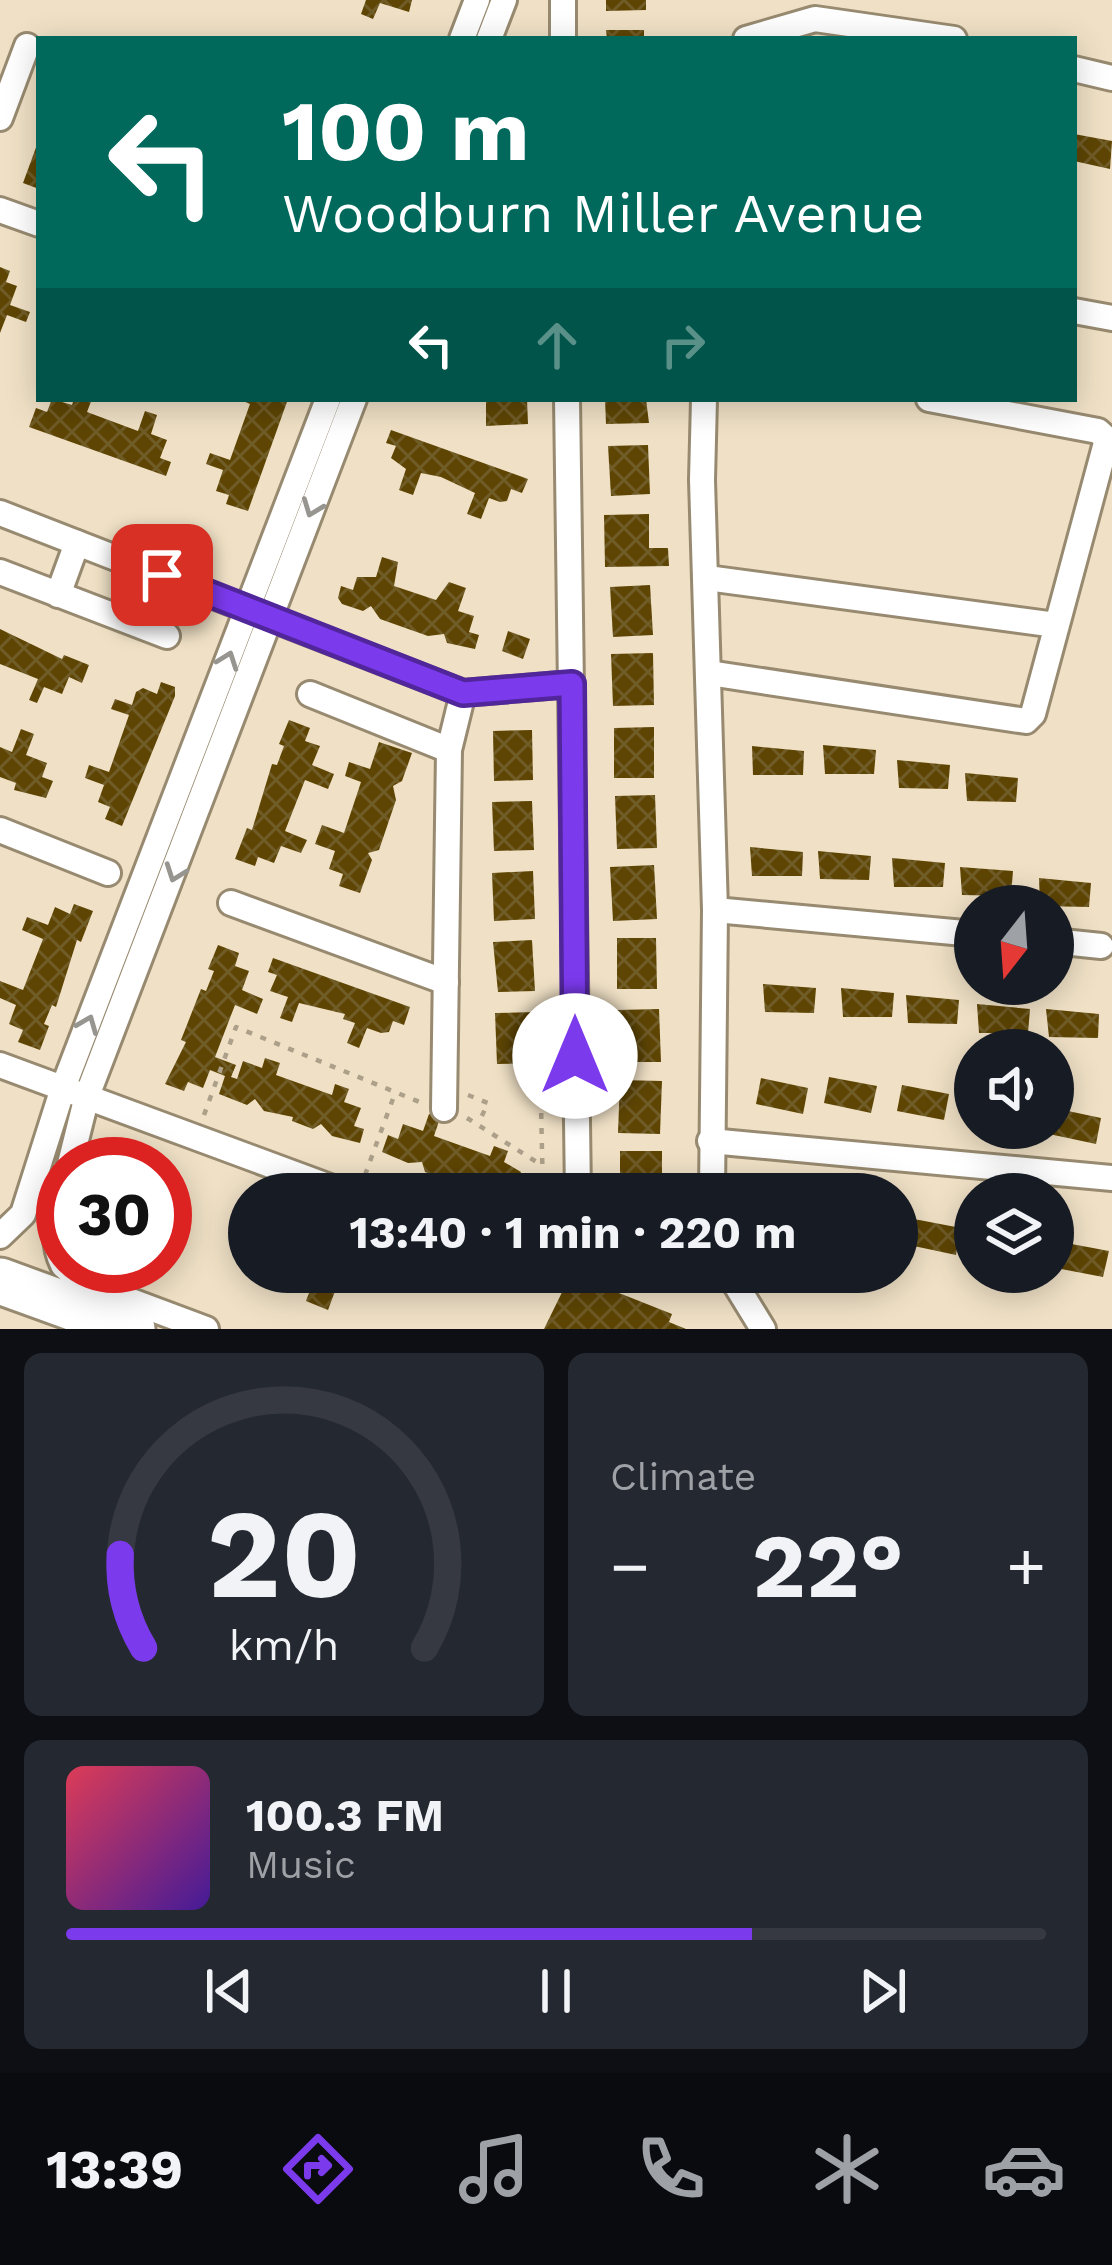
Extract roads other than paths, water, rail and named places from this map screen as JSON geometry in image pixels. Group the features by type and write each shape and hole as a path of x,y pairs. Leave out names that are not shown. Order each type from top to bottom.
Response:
{"highway":[{"path":"0,1281 132,1329"}],"street":[{"path":"463,36 477,0"},
{"path":"490,36 504,0"},
{"path":"563,0 563,36"},
{"path":"756,36 815,19 933,36"},
{"path":"0,118 27,46"},
{"path":"1077,69 1112,78"},
{"path":"0,209 36,223"},
{"path":"1077,311 1112,318"},
{"path":"0,1236 23,1214 75,1092 258,612 327,402"},
{"path":"258,612 353,402"},
{"path":"567,402 577,1173"},
{"path":"704,402 715,910 711,1173"},
{"path":"709,673 1026,721 1034,714 1107,439 1098,431 945,402"},
{"path":"0,513 463,693 572,684"},
{"path":"58,595 77,543"},
{"path":"0,572 167,636"},
{"path":"706,578 1055,626"},
{"path":"444,1109 448,750 463,693"},
{"path":"310,694 448,750"},
{"path":"0,830 108,873"},
{"path":"231,903 446,982"},
{"path":"715,910 954,932"},
{"path":"1074,943 1101,946"},
{"path":"0,1065 295,1173"},
{"path":"72,1137 75,1092"},
{"path":"710,1141 1112,1178"},
{"path":"110,1293 206,1329"},
{"path":"741,1293 763,1329"}]}
